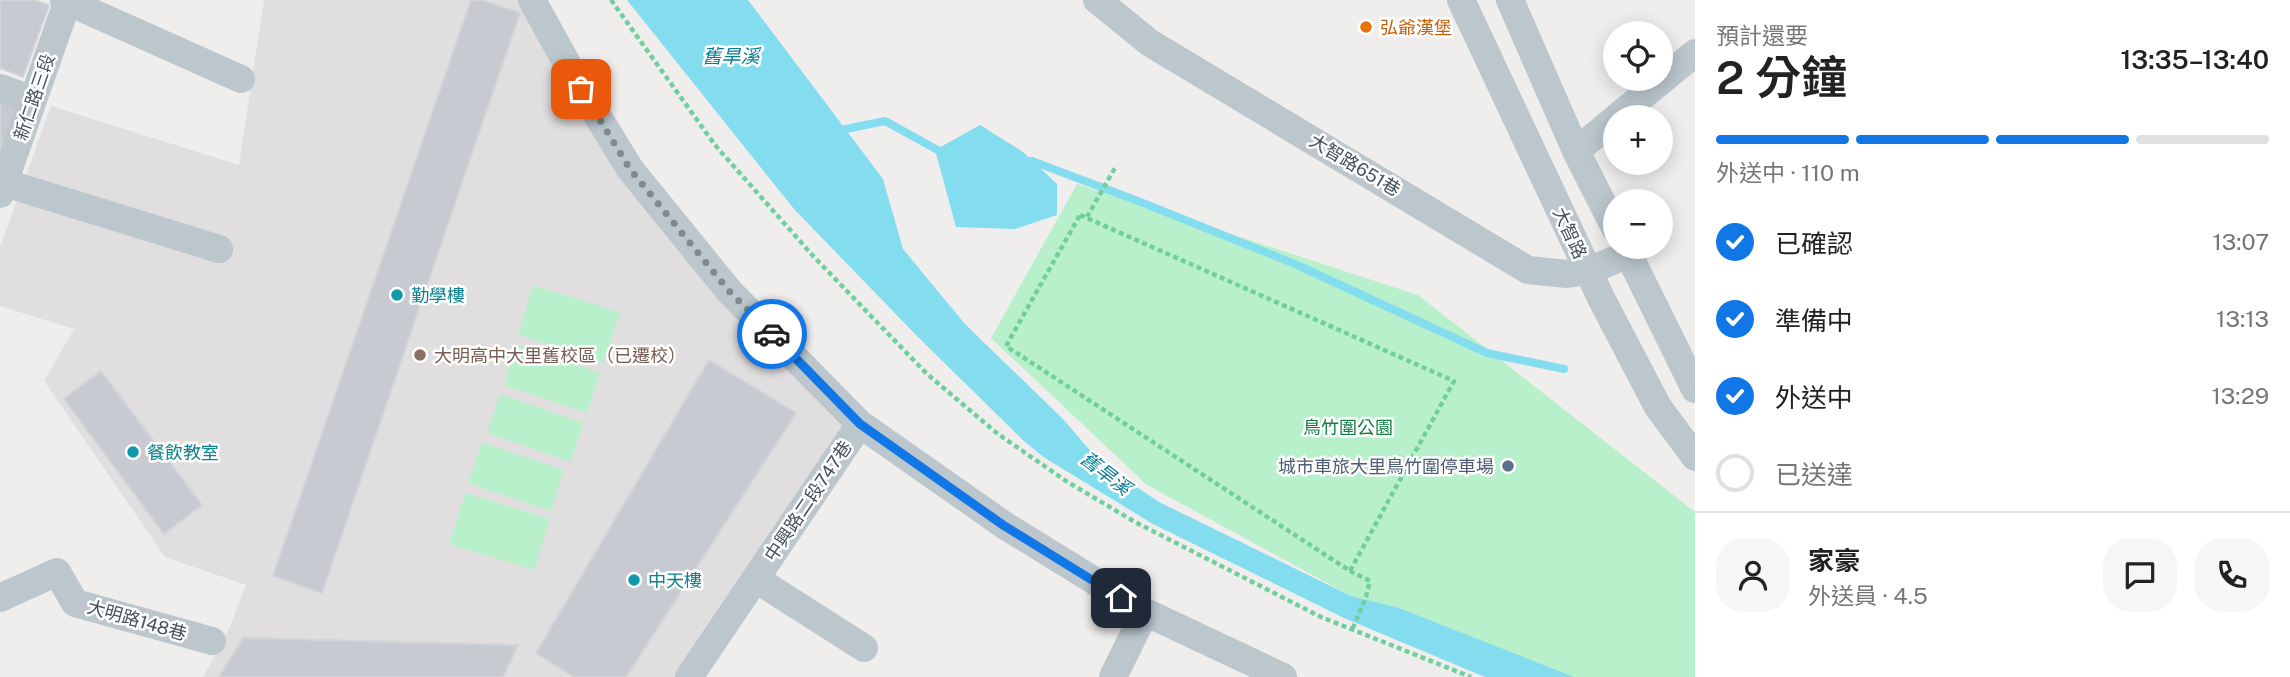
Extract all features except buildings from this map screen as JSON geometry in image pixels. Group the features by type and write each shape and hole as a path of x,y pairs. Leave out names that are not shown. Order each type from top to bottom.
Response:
{"street":[{"path":"67,0 241,79"},
{"name":"新仁路三段","path":"2,188 67,0"},
{"name":"中興路二段747巷","path":"532,0 581,89 630,169 726,293 860,424 1003,525 1145,612 1283,677"},
{"name":"大智路651巷","path":"1097,0 1150,43 1528,270 1567,274 1588,271 1610,259"},
{"name":"大智路","path":"1461,0 1588,271 1658,407 1695,457"},
{"path":"1510,0 1576,151 1603,204"},
{"path":"1632,105 1695,53"},
{"path":"0,88 33,100"},
{"path":"1576,151 1603,129"},
{"path":"2,188 219,248"},
{"path":"1631,259 1695,389"},
{"name":"中興路二段747巷","path":"689,677 860,424"},
{"name":"大明路148巷","path":"0,598 57,572 75,603 212,641"},
{"name":"中興路二段747巷","path":"756,579 864,648"},
{"path":"1113,677 1145,612"}],"path":[{"path":"611,0 715,145 857,304 927,374 998,434 1066,481 1135,522 1321,617 1471,677"},
{"path":"1087,217 1116,166"},
{"path":"1350,571 1454,382 1080,215 1006,346 1350,571 1370,581 1352,630"}],"shaded area":[{"name":"大明高中大里舊校區（已遷校）","path":"264,0 518,0 589,124 848,424 676,677 203,677 229,629 246,585 165,557 44,381 74,329 0,306 0,247 51,106 239,165"}],"green space":[{"name":"鳥竹圍公園","path":"1077,184 1418,295 1695,512 1695,677 1549,677 1351,596 1147,485 991,338"},
{"path":"533,285 620,312 604,362 518,335"},
{"path":"517,344 600,373 587,413 504,385"},
{"path":"500,394 584,423 571,462 487,433"},
{"path":"482,442 564,470 551,511 468,483"},
{"path":"465,493 550,519 534,570 449,544"}],"water":[{"name":"舊旱溪","path":"627,0 748,0 883,179 903,249 965,324 1063,419 1100,462 1159,502 1351,596 1399,608 1574,677 1485,677 1344,618 1153,524 1045,458 1026,443 917,336 794,209"},
{"path":"980,125 1023,152 1057,184 1057,215 1015,229 956,227 935,150"}],"waterway":[{"path":"836,131 885,121 943,153"},
{"path":"1024,162 1032,161 1295,264 1487,353 1564,369"}],"way so far":[{"path":"581,89 630,169 686,241 729,291 772,334"}],"place":[{"name":"弘爺漢堡","path":"1366,27"},
{"name":"勤學樓","path":"397,295"},
{"name":"大明高中大里舊校區（已遷校）","path":"420,355"},
{"name":"餐飲教室","path":"133,452"},
{"name":"城市車旅大里鳥竹圍停車場","path":"1508,466"},
{"name":"中天樓","path":"634,580"}],"route":[{"path":"772,334 860,424 1003,525 1121,598"}]}
